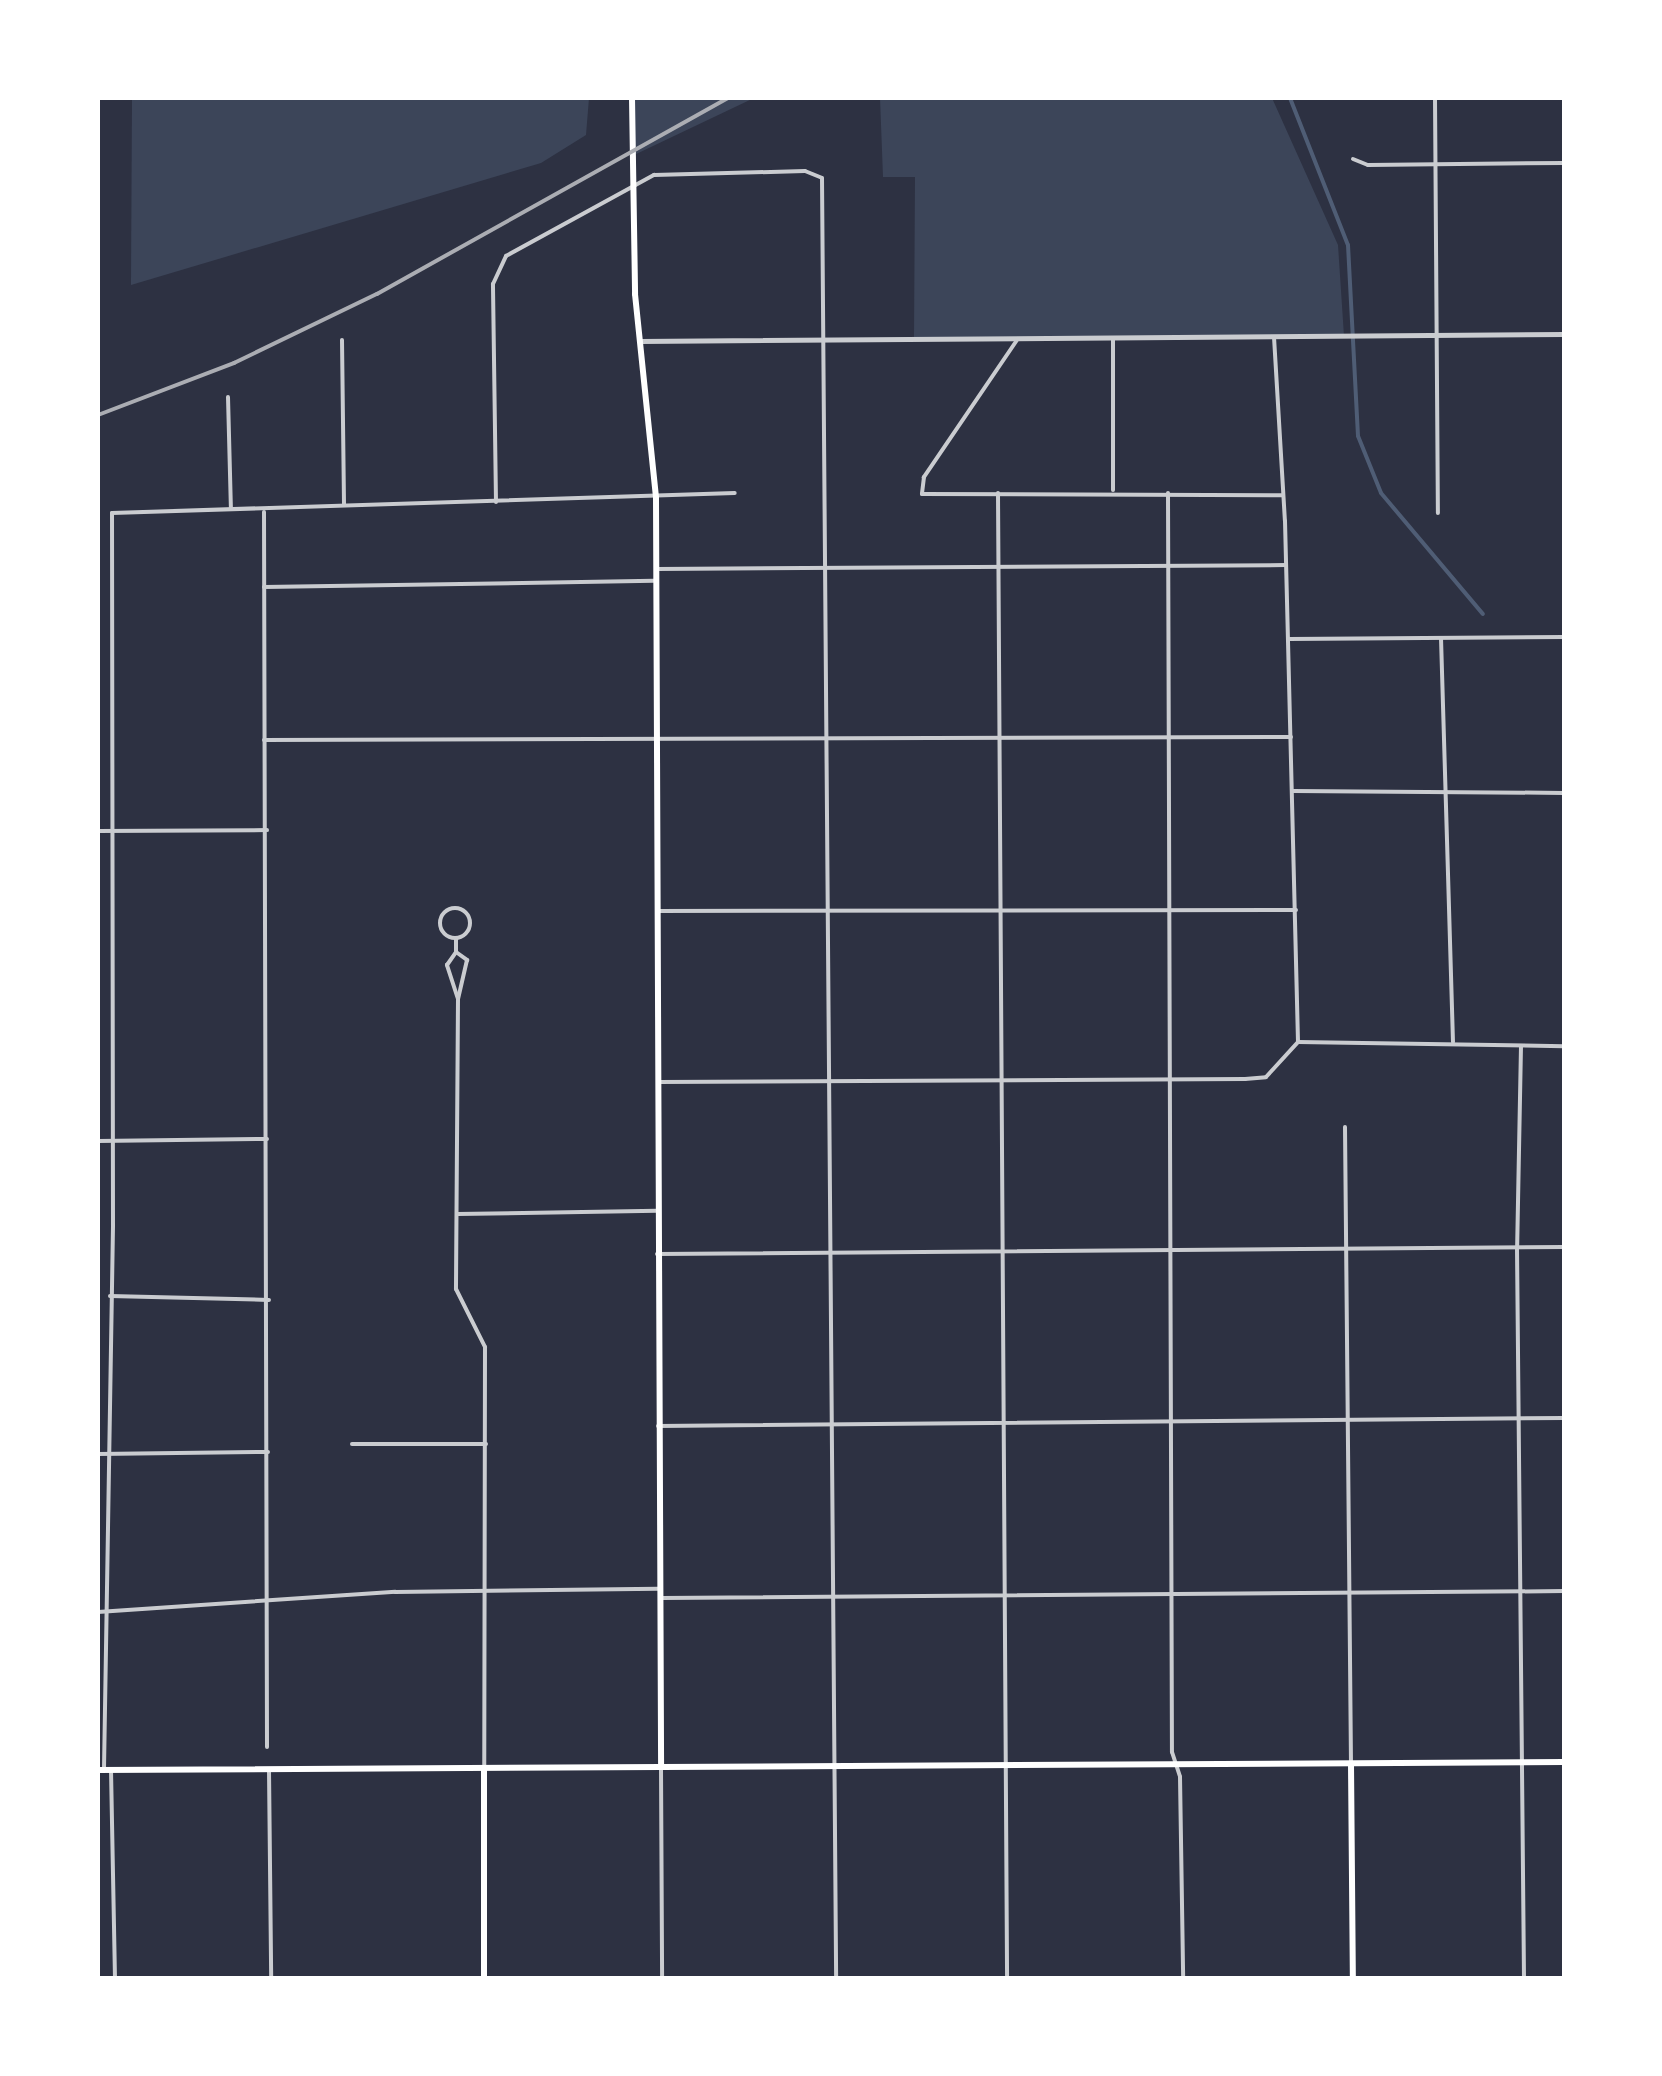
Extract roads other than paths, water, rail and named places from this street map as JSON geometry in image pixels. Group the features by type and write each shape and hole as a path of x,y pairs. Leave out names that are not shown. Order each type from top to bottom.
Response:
{"main road":[{"path":"632,98 635,294 656,498 661,1766"},
{"path":"104,1770 1564,1762"},
{"path":"1351,1764 1353,1978"},
{"path":"484,1768 484,1978"}],"street":[{"path":"1434,98 1438,513"},
{"path":"1352,159 1368,166 1564,163"},
{"path":"496,502 495,270 515,250 654,175 778,171 822,178 829,1597 836,1978"},
{"path":"640,342 1564,334"},
{"path":"659,1082 999,1083 1266,1077 1298,1042 1286,565 1274,336"},
{"path":"1112,338 1113,490"},
{"path":"342,340 344,504"},
{"path":"1017,340 924,477 922,494 1113,490 1283,494"},
{"path":"228,397 231,509"},
{"path":"116,1978 100,1612 112,1141 112,513 735,493"},
{"path":"998,493 1000,1596 1006,1978"},
{"path":"1168,493 1170,1422 1183,1978"},
{"path":"264,511 270,1452 267,1747"},
{"path":"657,569 998,570 1286,565"},
{"path":"264,587 657,581"},
{"path":"1288,639 1564,637"},
{"path":"1441,638 1444,792 1451,804 1453,1044"},
{"path":"264,740 1290,737"},
{"path":"1293,791 1564,793"},
{"path":"98,831 267,830"},
{"path":"456,939 445,935 440,921 456,908 465,910 470,926 456,939 456,952 446,965 458,999"},
{"path":"658,911 1296,910"},
{"path":"456,952 467,960 458,999 456,1296 484,1335 484,1768"},
{"path":"1298,1042 1564,1046"},
{"path":"1521,1046 1518,1592 1524,1978"},
{"path":"1345,1127 1351,1764"},
{"path":"98,1141 267,1139"},
{"path":"457,1214 657,1211"},
{"path":"658,1254 1564,1247"},
{"path":"110,1296 269,1300"},
{"path":"658,1426 1564,1418"},
{"path":"352,1444 486,1444"},
{"path":"98,1454 270,1452"},
{"path":"100,1612 270,1598 486,1591 829,1597 1564,1591"},
{"path":"661,1766 662,1978"},
{"path":"270,1770 271,1978"}],"waterway":[{"path":"1290,98 1348,245 1358,436 1381,493 1483,614"}],"railway":[{"path":"98,415 234,363 377,294 728,98"}]}
